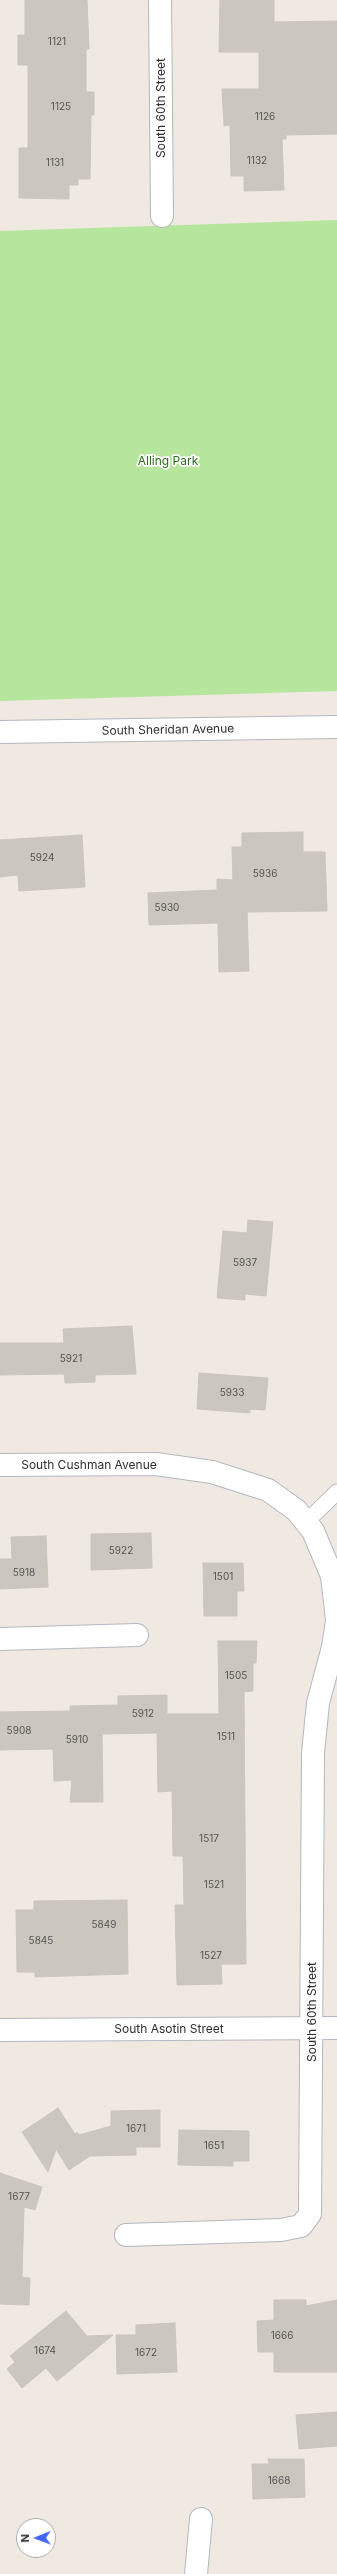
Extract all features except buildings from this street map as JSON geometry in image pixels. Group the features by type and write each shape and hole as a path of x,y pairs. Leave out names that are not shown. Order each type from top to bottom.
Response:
{"street":[{"name":"South 60th Street","path":"160,0 162,216"},
{"name":"South Sheridan Avenue","path":"0,732 337,727"},
{"name":"South Cushman Avenue","path":"0,1465 136,1463 199,1470 242,1480 268,1490 286,1503 306,1522"},
{"name":"South 60th Street","path":"126,2235 266,2231 294,2228 304,2223 310,2214 312,2203 313,1754 318,1703 333,1647 337,1620 329,1565 306,1522"},
{"path":"0,1639 137,1635"},
{"name":"South Asotin Street","path":"0,2030 337,2028"},
{"path":"196,2574 201,2519"}],"lane":[{"path":"306,1522 337,1492"}],"green space":[{"name":"Alling Park","path":"337,220 337,691 0,701 0,231"}]}
